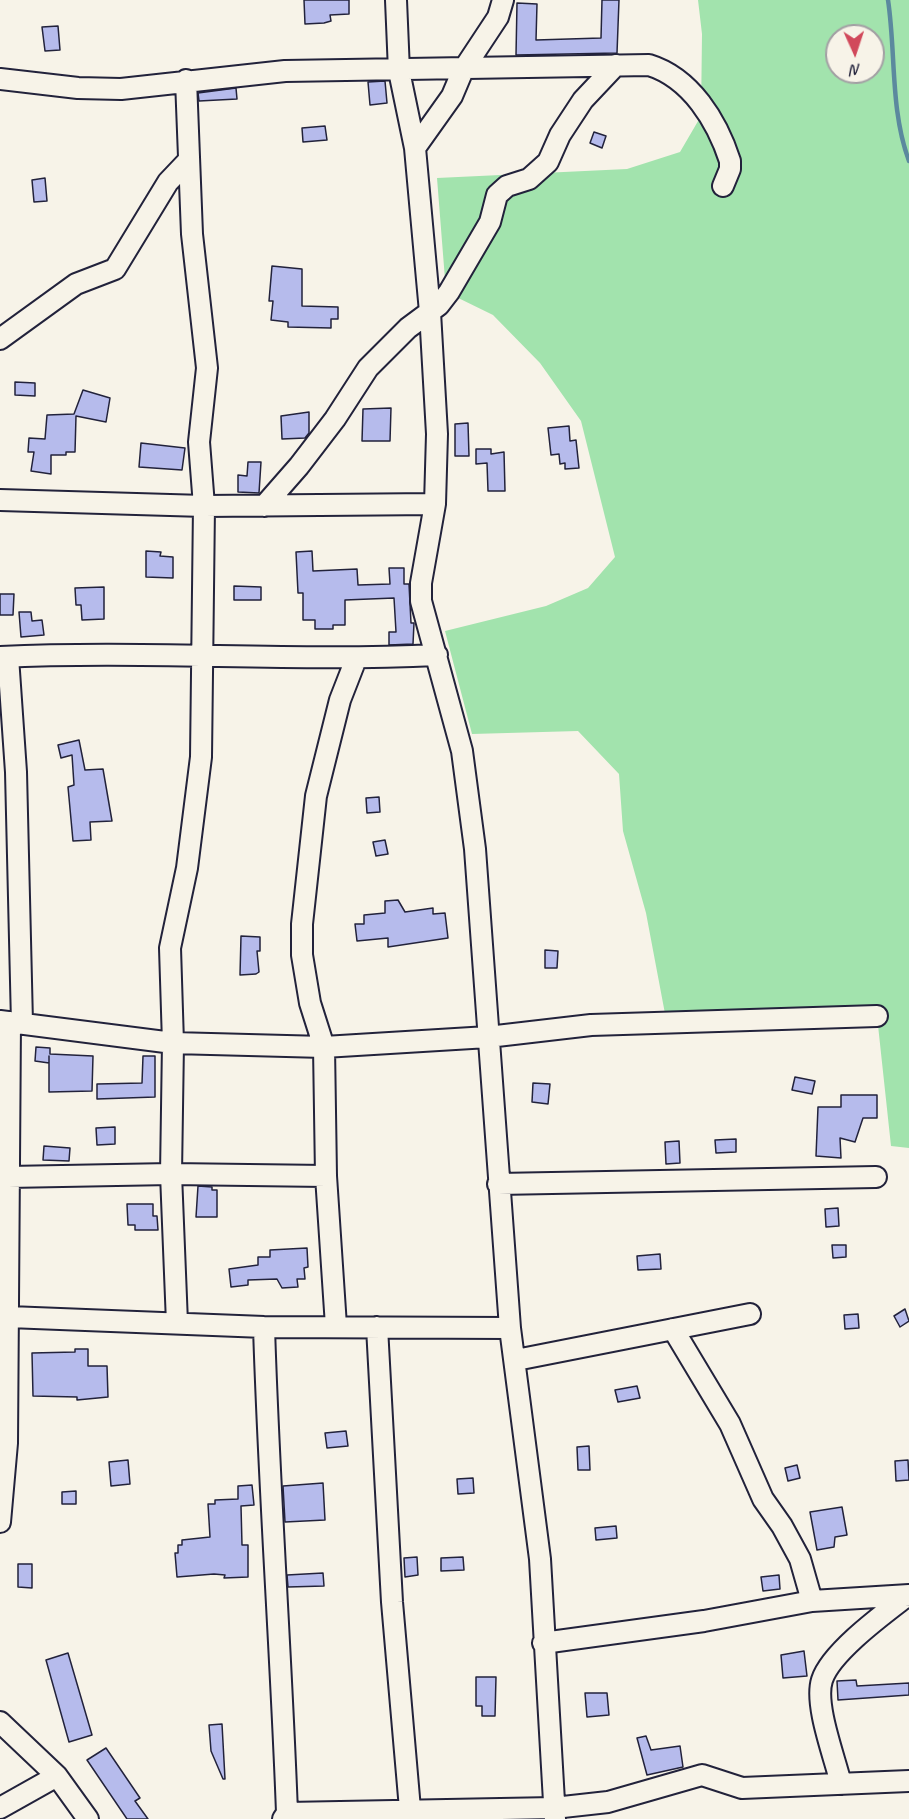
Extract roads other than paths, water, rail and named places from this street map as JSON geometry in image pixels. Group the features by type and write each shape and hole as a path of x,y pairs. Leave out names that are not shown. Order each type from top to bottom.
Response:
{"street":[{"path":"396,0 399,70 415,148 430,312 437,434 435,504 421,583 421,600 464,762 475,849 510,1328 516,1360 540,1559 543,1643 555,1814"},
{"path":"415,148 452,96 463,70 498,17 502,0"},
{"path":"264,506 307,457 368,368 408,328 430,312 449,292 490,222 497,195 507,186 529,179 549,162 560,135 583,100 616,65"},
{"path":"0,79 78,88 121,89 160,86 186,80 285,71 463,70 649,65 669,71 697,97 730,161 730,169 723,186"},
{"path":"177,1323 171,1174 173,1043 170,948 187,868 201,757 204,506 199,442 207,368 192,234 187,162 186,80"},
{"path":"0,339 76,284 115,269 168,182 187,162"},
{"path":"0,500 204,506 435,504"},
{"path":"0,1522 7,1443 8,1177 16,772 4,657 57,654 356,659 436,655"},
{"path":"336,1326 326,1176 324,1047 309,1003 302,955 302,924 316,796 340,700 356,659"},
{"path":"11,1022 173,1043 324,1047 488,1037 591,1024 877,1016"},
{"path":"8,1177 171,1174 326,1176"},
{"path":"498,1184 876,1177"},
{"path":"516,1360 750,1314"},
{"path":"9,1317 264,1327 510,1328"},
{"path":"264,1327 270,1498 278,1594 285,1816 410,1809 555,1814 608,1802 702,1775 742,1788 909,1781"},
{"path":"377,1327 392,1602 410,1809"},
{"path":"673,1329 730,1424 763,1499 782,1526 800,1559 812,1601"},
{"path":"543,1643 692,1623 812,1601 908,1595"},
{"path":"841,1784 821,1707 822,1680 840,1653 908,1595"},
{"path":"0,1722 57,1776 88,1819"},
{"path":"0,1808 57,1776"}],"waterway":[{"path":"888,0 896,102 909,161"}]}
